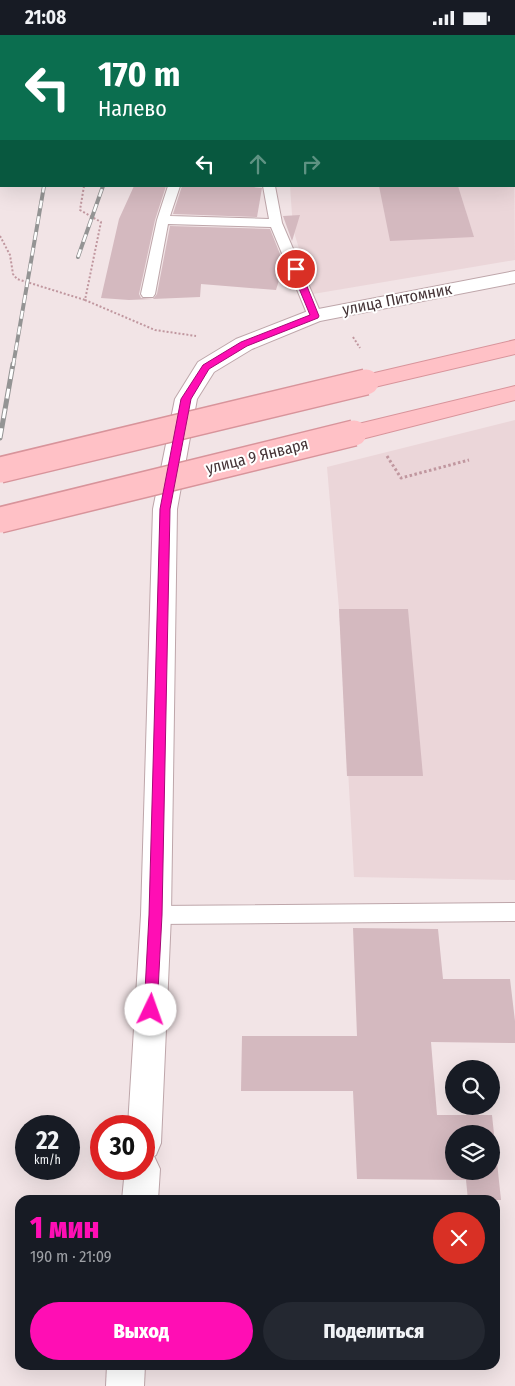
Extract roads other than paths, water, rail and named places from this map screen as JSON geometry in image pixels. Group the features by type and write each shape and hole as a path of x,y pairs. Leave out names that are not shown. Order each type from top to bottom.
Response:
{"main road":[{"path":"0,470 515,347"},
{"name":"улица 9 Января","path":"0,520 515,393"}],"street":[{"name":"улица Питомник","path":"145,1115 156,915 165,509 186,399 206,367 244,344 315,316 515,277"},
{"path":"140,1195 141,1180"},
{"path":"125,1386 126,1370"}],"lane":[{"path":"148,294 163,219 174,187"},
{"path":"269,187 276,223 315,316"},
{"path":"163,219 276,223"},
{"path":"156,915 515,912"}],"railway":[{"path":"13,366 44,187"},
{"path":"78,257 103,187"},
{"path":"0,438 13,364"}]}
